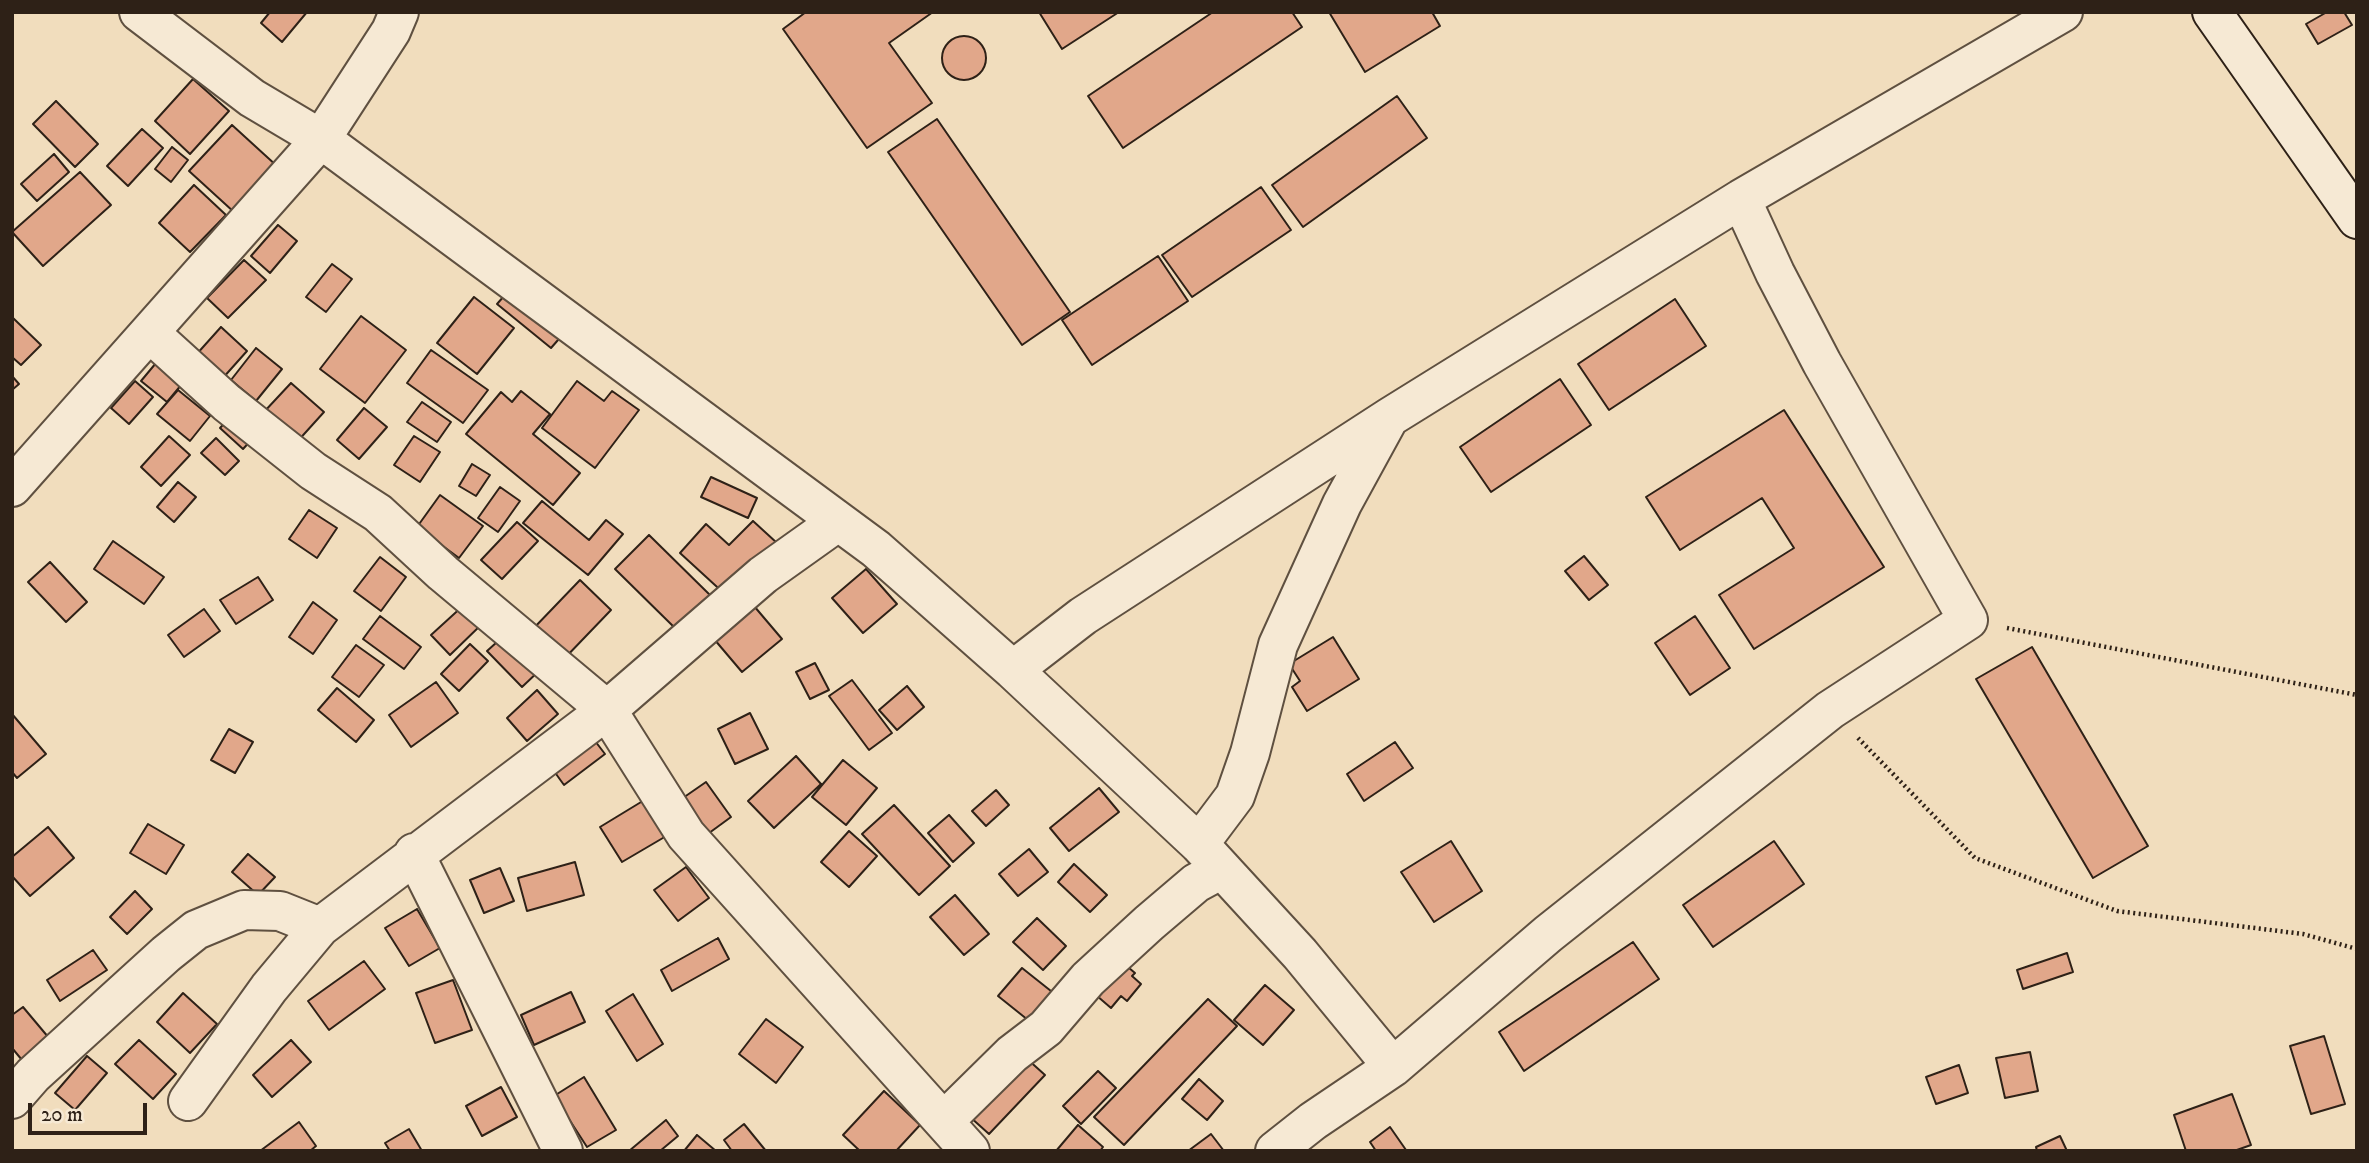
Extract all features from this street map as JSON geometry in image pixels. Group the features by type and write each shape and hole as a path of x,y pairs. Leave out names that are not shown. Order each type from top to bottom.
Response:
{"street":[{"path":"139,12 252,97 321,139 836,523 876,549 1013,670 1209,857 1300,954 1393,1068"},
{"path":"12,487 151,334 321,139 391,31 399,12"},
{"path":"1013,670 1083,616 1390,417 1741,199 2063,12"},
{"path":"2212,12 2357,219"},
{"path":"1275,1151 1312,1121 1393,1068 1548,934 1830,710 1968,620 1822,363 1775,273 1741,199"},
{"path":"151,334 227,402 302,462 378,513 443,573 607,710 686,835 945,1120 970,1151"},
{"path":"945,1120 1012,1054 1046,1028 1088,979 1196,883 1235,796 1250,753 1278,645 1342,504 1390,417"},
{"path":"188,1101 269,988 320,926 607,710 763,575 836,523"},
{"path":"414,853 563,1151"},
{"path":"12,1099 33,1075 196,930 244,910 280,911 320,926"}],"path":[{"path":"1968,620 2086,645 2357,695"},
{"path":"1830,710 1975,858 2117,911 2303,934 2357,949"}],"building":[{"path":"270,12 307,12 282,42 261,23"},
{"path":"806,12 933,12 889,43 932,103 867,148 783,29"},
{"path":"1039,12 1119,12 1062,49"},
{"path":"1213,12 1292,12 1302,27 1123,148 1088,96"},
{"path":"1329,12 1432,12 1440,26 1365,72"},
{"path":"2327,12 2344,12 2352,25 2318,44 2306,24"},
{"path":"964,36 973,37 980,42 985,49 985,67 980,74 973,79 964,80 955,79 948,74 943,67 942,58 943,49 948,42 955,37"},
{"path":"193,79 229,111 190,154 155,121"},
{"path":"1397,96 1427,138 1303,227 1272,185"},
{"path":"56,101 98,144 75,167 33,124"},
{"path":"937,119 1070,312 1022,345 888,152"},
{"path":"232,125 278,167 235,213 189,171"},
{"path":"142,129 163,148 128,186 107,166"},
{"path":"172,147 188,160 171,182 155,169"},
{"path":"54,154 69,172 37,201 21,184"},
{"path":"80,172 111,205 43,266 12,232"},
{"path":"194,185 226,215 190,252 159,223"},
{"path":"1261,187 1291,230 1192,297 1162,255"},
{"path":"278,225 297,241 270,273 251,256"},
{"path":"1158,256 1188,301 1092,365 1062,320"},
{"path":"244,260 266,280 228,318 207,298"},
{"path":"332,264 352,279 326,312 306,297"},
{"path":"512,287 565,332 551,348 497,304"},
{"path":"474,297 514,328 477,374 437,343"},
{"path":"1675,299 1706,346 1609,410 1578,364"},
{"path":"361,316 406,350 365,403 320,369"},
{"path":"12,317 41,345 21,365 12,357"},
{"path":"221,327 247,351 222,379 195,356"},
{"path":"256,348 282,369 256,401 231,380"},
{"path":"431,350 488,390 463,423 407,383"},
{"path":"156,363 182,384 167,402 141,381"},
{"path":"12,376 19,384 12,390"},
{"path":"1560,379 1591,425 1491,492 1460,447"},
{"path":"135,381 153,397 129,424 111,408"},
{"path":"577,381 604,401 612,391 639,410 595,468 542,428"},
{"path":"291,383 324,412 296,443 263,413"},
{"path":"178,390 210,416 190,441 157,414"},
{"path":"521,391 550,414 533,434 580,473 553,505 466,434 501,392 512,402"},
{"path":"422,402 451,422 437,442 407,422"},
{"path":"364,408 387,427 359,459 337,440"},
{"path":"1784,410 1884,567 1754,649 1719,595 1794,548 1762,498 1680,550 1646,497"},
{"path":"231,416 254,437 243,449 220,428"},
{"path":"169,436 190,455 161,486 141,467"},
{"path":"414,436 440,452 420,482 394,465"},
{"path":"216,438 239,461 225,475 201,453"},
{"path":"472,464 490,475 476,496 459,486"},
{"path":"711,477 757,498 748,518 701,497"},
{"path":"178,482 196,497 174,522 157,507"},
{"path":"500,487 520,501 498,532 478,518"},
{"path":"440,495 483,526 459,558 417,527"},
{"path":"542,501 589,540 606,520 623,534 588,575 523,523"},
{"path":"309,510 337,528 317,558 289,539"},
{"path":"753,521 777,543 728,597 680,553 706,524 729,545"},
{"path":"517,522 538,541 502,579 481,560"},
{"path":"649,535 713,598 679,632 615,569"},
{"path":"113,541 164,577 144,604 94,569"},
{"path":"1584,556 1608,585 1589,600 1565,571"},
{"path":"380,557 406,577 381,611 354,591"},
{"path":"50,562 87,602 66,622 28,582"},
{"path":"866,569 897,604 863,633 832,598"},
{"path":"258,577 273,600 236,624 220,600"},
{"path":"580,580 611,610 562,661 531,631"},
{"path":"313,602 337,620 313,654 289,637"},
{"path":"465,604 483,623 450,655 431,635"},
{"path":"754,606 782,639 742,672 714,639"},
{"path":"204,609 220,631 184,657 168,635"},
{"path":"380,616 421,647 404,669 363,639"},
{"path":"1695,616 1730,668 1690,695 1655,643"},
{"path":"507,633 542,668 522,687 487,651"},
{"path":"1333,637 1359,679 1307,711 1292,687 1300,681 1289,664"},
{"path":"470,644 488,661 459,691 441,674"},
{"path":"356,645 384,665 359,697 332,677"},
{"path":"2032,647 2148,846 2093,878 1976,679"},
{"path":"815,663 829,690 810,699 796,672"},
{"path":"852,680 892,733 869,750 829,696"},
{"path":"436,682 458,713 411,747 389,715"},
{"path":"907,686 924,707 897,730 879,710"},
{"path":"337,688 374,720 356,742 318,710"},
{"path":"537,690 558,714 527,741 507,718"},
{"path":"750,713 768,749 735,764 718,729"},
{"path":"12,714 46,754 17,778 12,772"},
{"path":"229,729 253,742 235,773 211,760"},
{"path":"592,737 605,754 564,785 551,767"},
{"path":"1395,742 1413,768 1364,801 1347,774"},
{"path":"796,756 821,784 774,828 748,801"},
{"path":"843,760 877,788 846,825 812,797"},
{"path":"706,782 731,817 705,836 680,800"},
{"path":"1099,788 1119,812 1069,851 1050,828"},
{"path":"996,790 1009,805 986,826 972,811"},
{"path":"646,799 668,835 622,862 600,827"},
{"path":"894,805 950,866 919,895 862,834"},
{"path":"949,815 974,843 953,862 928,833"},
{"path":"148,824 184,845 166,874 130,853"},
{"path":"48,827 74,858 30,896 12,876 12,857"},
{"path":"849,831 877,856 849,887 821,862"},
{"path":"1451,841 1482,891 1434,922 1401,872"},
{"path":"1774,841 1804,884 1713,947 1683,905"},
{"path":"1029,849 1048,872 1018,896 999,874"},
{"path":"248,854 275,877 258,895 232,872"},
{"path":"575,862 584,895 527,911 518,878"},
{"path":"1074,864 1107,895 1090,912 1058,882"},
{"path":"686,867 709,898 678,921 654,890"},
{"path":"500,868 514,901 484,913 470,880"},
{"path":"135,891 152,909 127,934 110,917"},
{"path":"955,895 989,934 964,955 930,917"},
{"path":"417,909 440,948 409,966 385,928"},
{"path":"1037,918 1066,946 1043,970 1013,942"},
{"path":"718,938 729,959 672,991 661,970"},
{"path":"1633,942 1659,979 1524,1071 1499,1032"},
{"path":"93,950 107,970 60,1001 47,980"},
{"path":"2067,953 2073,972 2023,989 2017,970"},
{"path":"1116,957 1135,973 1132,976 1141,984 1127,1001 1121,996 1111,1008 1089,989"},
{"path":"364,961 385,989 329,1030 308,1001"},
{"path":"1022,968 1056,995 1033,1024 998,996"},
{"path":"453,980 472,1030 435,1043 416,993"},
{"path":"1265,985 1294,1010 1263,1045 1234,1020"},
{"path":"571,992 585,1022 534,1045 521,1015"},
{"path":"183,993 217,1024 190,1053 157,1022"},
{"path":"633,994 663,1044 637,1061 606,1011"},
{"path":"1208,999 1237,1026 1124,1145 1094,1117"},
{"path":"23,1007 54,1044 27,1066 12,1048 12,1015"},
{"path":"766,1019 803,1047 776,1083 739,1054"},
{"path":"2324,1036 2345,1104 2311,1114 2290,1046"},
{"path":"139,1040 176,1074 153,1099 115,1064"},
{"path":"291,1040 311,1062 272,1097 253,1075"},
{"path":"2030,1052 2038,1091 2005,1098 1996,1058"},
{"path":"87,1056 107,1073 75,1110 55,1093"},
{"path":"1025,1057 1045,1075 989,1134 969,1116"},
{"path":"1959,1065 1968,1093 1936,1104 1926,1077"},
{"path":"1098,1071 1116,1088 1081,1124 1063,1106"},
{"path":"584,1077 616,1130 587,1147 554,1096"},
{"path":"1199,1079 1223,1101 1207,1120 1182,1099"},
{"path":"501,1087 517,1117 482,1136 466,1106"},
{"path":"884,1091 920,1125 896,1151 860,1151 843,1135"},
{"path":"2232,1094 2251,1145 2234,1151 2186,1151 2174,1115"},
{"path":"666,1120 678,1136 660,1151 629,1151"},
{"path":"299,1122 316,1146 310,1151 260,1151"},
{"path":"744,1124 766,1151 732,1151 724,1140"},
{"path":"1078,1125 1103,1147 1100,1151 1056,1151"},
{"path":"1390,1127 1406,1151 1376,1151 1370,1142"},
{"path":"409,1129 422,1151 390,1151 385,1143"},
{"path":"1211,1134 1224,1151 1188,1151"},
{"path":"697,1135 716,1151 684,1151"},
{"path":"2060,1136 2067,1151 2037,1151 2036,1147"}]}
